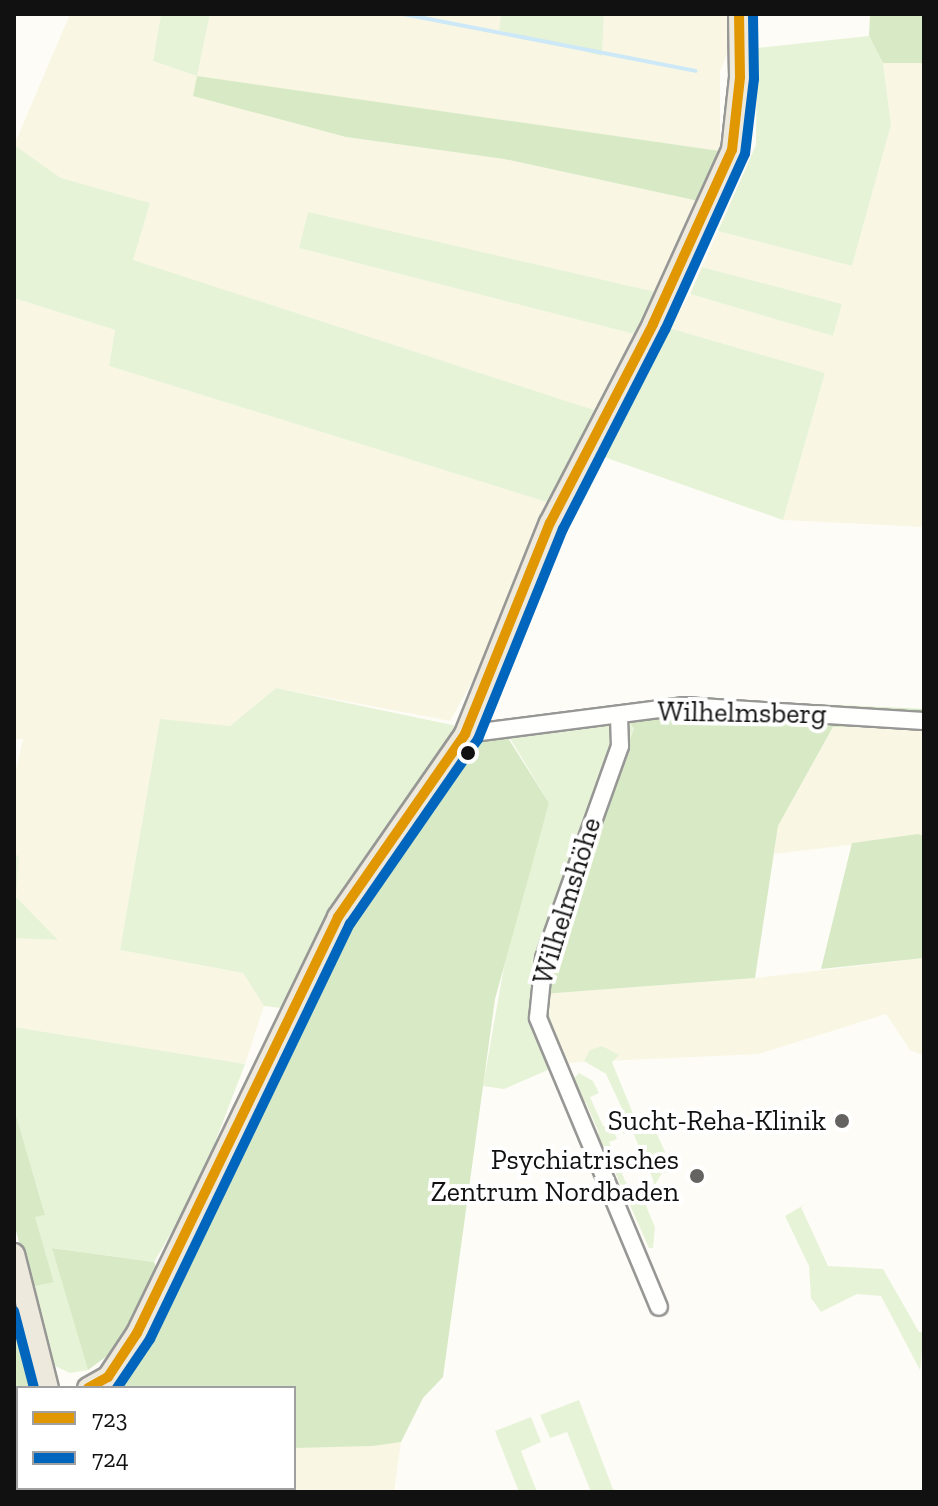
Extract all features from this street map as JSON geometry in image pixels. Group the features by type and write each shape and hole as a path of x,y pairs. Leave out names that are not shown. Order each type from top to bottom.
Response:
{"main road":[{"path":"92,1386 108,1377 126,1352 338,917 465,734 550,523 653,324 732,150 740,77 739,14"},
{"path":"14,1254 47,1386"}],"street":[{"name":"Wilhelmsberg","path":"465,734 619,717 684,706 924,721"},
{"name":"Wilhelmshöhe","path":"619,717 620,746 559,908 539,980 542,1035 659,1307"}],"shaded area":[{"path":"70,14 161,14 153,61 197,76 210,14 501,14 499,29 602,55 604,14 731,14 732,41 720,72 720,151 197,77 346,137 504,159 703,202 656,292 308,213 299,248 634,334 594,410 132,260 150,203 61,178 14,145"},
{"path":"883,63 924,63 924,527 783,520 825,373 669,328 690,294 833,336 842,304 702,267 718,231 852,266 891,125"},
{"path":"14,298 115,330 109,366 550,503 473,680 450,721 276,688 230,726 160,720 120,950 243,973 264,1006 245,1064 14,1027 14,938 57,940 16,897 14,779 23,739 14,739"},
{"path":"834,726 924,727 924,836 774,854 778,826"},
{"path":"924,958 924,1056 910,1050 886,1014 759,1054 564,1063 543,994 755,978"},
{"path":"401,1442 394,1492 254,1490 296,1490 296,1448"}],"green space":[{"path":"161,14 210,14 197,76 153,61"},
{"path":"501,14 604,14 602,56 499,30"},
{"path":"870,14 924,14 924,63 883,63 869,36"},
{"path":"869,36 883,63 891,125 852,266 718,231 756,145 757,48"},
{"path":"197,76 720,151 703,202 504,159 346,137 193,96"},
{"path":"14,145 61,178 150,203 133,260 594,410 550,503 109,366 115,330 14,298"},
{"path":"308,212 656,292 634,334 299,248"},
{"path":"702,267 842,304 833,336 690,294"},
{"path":"669,328 825,373 783,520 604,457"},
{"path":"276,688 457,726 360,865 281,1008 264,1006 243,973 120,950 160,719 230,726"},
{"path":"678,698 924,709 924,727 833,727 778,826 755,978 543,994 552,948 634,728 618,709"},
{"path":"618,709 634,727 552,948 543,993 564,1063 504,1089 483,1086 510,932 549,803 502,725"},
{"path":"508,738 549,803 495,999 443,1377 423,1398 401,1442 373,1446 296,1448 296,1386 124,1386 284,1051 355,916 478,739"},
{"path":"918,834 924,836 924,958 821,969 852,843"},
{"path":"14,854 19,856 16,897 58,940 14,938"},
{"path":"14,1027 245,1064 198,1187 154,1262 53,1248 88,1370 70,1373 49,1363 31,1287 54,1281 34,1216 45,1215 14,1108"},
{"path":"602,1046 619,1055 612,1062 640,1131 654,1128 674,1171 662,1173 650,1193 654,1182 632,1130 623,1134 626,1117 606,1074 584,1061 590,1050"},
{"path":"579,1073 593,1081 599,1093 590,1097 603,1126 614,1132 617,1139 609,1142 626,1183 639,1190 620,1184 606,1149 594,1146 591,1137 599,1133 586,1103 575,1101 570,1082"},
{"path":"14,1108 45,1215 35,1217 54,1282 31,1287 14,1223"},
{"path":"625,1194 643,1199 655,1227 653,1248 649,1248"},
{"path":"807,1203 801,1207 828,1266 883,1269 919,1332 924,1332 920,1370 881,1296 857,1294 821,1312 811,1298 809,1266 785,1216"},
{"path":"52,1248 154,1262 157,1270 107,1356 88,1370"},
{"path":"14,1289 38,1386 16,1386 14,1441"},
{"path":"579,1400 614,1492 591,1492 567,1432 550,1438 540,1415"},
{"path":"531,1417 541,1442 521,1451 537,1492 519,1492 495,1431"}],"waterway":[{"path":"403,14 695,71"}],"transit line":[{"name":"723","path":"92,1386 108,1377 137,1333 338,917 465,734 550,523 653,324 732,150 740,77 739,14"},
{"name":"724","path":"118,1386 150,1339 350,924 478,739 563,529 665,330 745,154 754,79 753,14"},
{"name":"724","path":"14,1311 33,1386"}],"place":[{"name":"Sucht-Reha-Klinik","path":"842,1121"},
{"name":"Psychiatrisches Zentrum Nordbaden","path":"697,1176"}]}
